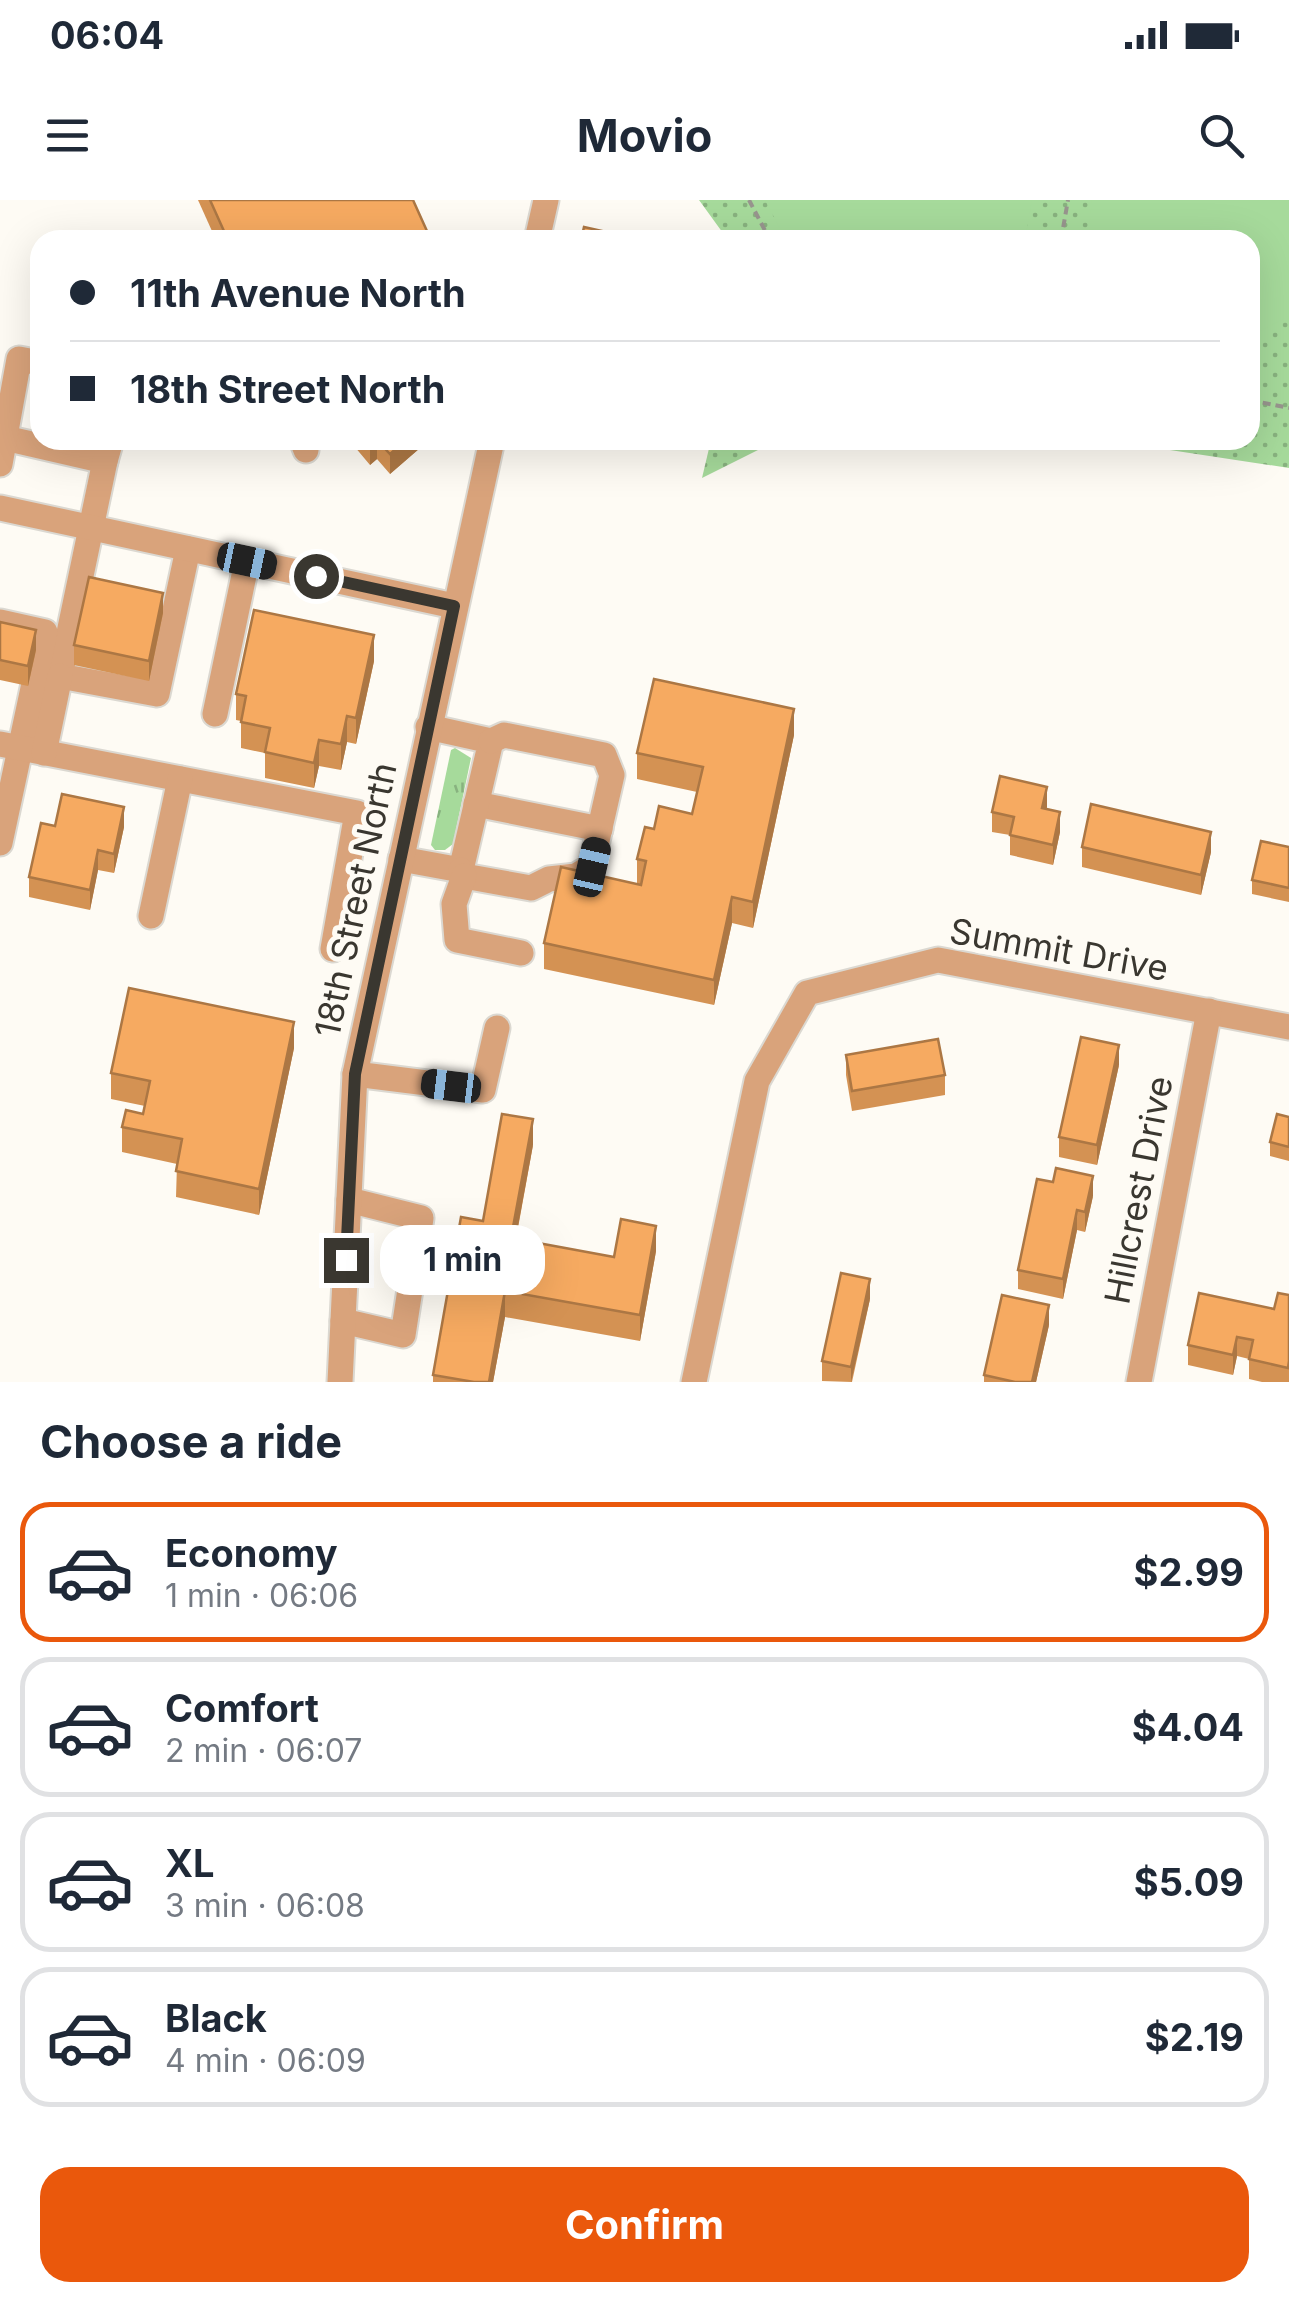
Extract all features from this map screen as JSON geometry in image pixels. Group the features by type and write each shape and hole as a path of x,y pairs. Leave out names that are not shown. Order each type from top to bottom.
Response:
{"street":[{"path":"539,230 546,200"},
{"path":"0,464 20,359 30,361"},
{"path":"6,438 30,441"},
{"path":"21,748 60,676 108,450"},
{"name":"18th Street North","path":"340,1382 355,1074 490,450"},
{"path":"0,508 454,606"},
{"path":"60,676 157,694 188,549"},
{"path":"216,714 247,561"},
{"path":"0,622 45,632 0,843"},
{"path":"400,859 531,888 549,880 576,876 592,867 612,775 604,755 504,734 491,741 428,727"},
{"path":"491,741 454,904 458,940 520,953"},
{"path":"21,748 356,813 334,948"},
{"path":"151,916 180,779"},
{"path":"476,804 600,829"},
{"name":"Summit Drive","path":"694,1382 756,1081 808,993 938,960 1289,1027"},
{"name":"Hillcrest Drive","path":"1139,1382 1209,1011"},
{"path":"355,1074 483,1090 497,1028"},
{"path":"343,1321 403,1335 422,1218 349,1200"}],"path":[{"path":"749,200 765,230"},
{"path":"1063,230 1068,200"},
{"path":"1260,402 1289,408"}],"green space":[{"path":"699,200 1289,200 1289,468 1170,450 1260,450 1260,230 721,230"},
{"path":"765,200 1032,200 1027,230 781,230"},
{"path":"1092,200 1289,200 1289,316 1260,331 1260,230 1089,230"},
{"path":"709,450 758,450 702,478"},
{"path":"455,748 471,758 453,844 445,850 435,850 431,845 451,750"}],"building":[{"path":"210,200 413,200 426,230 224,230"},
{"path":"89,577 163,593 149,661 74,645"},
{"path":"254,610 374,635 356,718 347,716 341,744 319,740 314,763 265,752 270,728 241,722 246,696 236,694"},
{"path":"0,622 36,630 28,666 0,660"},
{"path":"654,679 794,709 753,902 732,897 714,980 544,943 561,867 641,885 646,861 637,859 645,827 654,829 659,806 692,814 703,767 637,753"},
{"path":"1000,776 1047,787 1042,808 1060,812 1053,845 1010,835 1014,817 992,812"},
{"path":"62,794 124,807 114,854 98,850 90,890 29,877 41,823 55,826"},
{"path":"1091,804 1211,832 1201,875 1082,847"},
{"path":"1261,841 1289,847 1289,888 1252,880"},
{"path":"129,988 294,1022 259,1189 176,1171 182,1139 122,1127 126,1110 143,1114 150,1081 111,1073"},
{"path":"1081,1037 1119,1045 1097,1145 1059,1137"},
{"path":"938,1039 945,1075 852,1091 846,1055"},
{"path":"502,1114 533,1119 511,1238 614,1257 621,1219 656,1226 640,1315 505,1291 489,1382 433,1375 461,1217 483,1221"},
{"path":"1277,1114 1289,1117 1289,1147 1270,1142"},
{"path":"1056,1168 1093,1176 1085,1212 1077,1210 1063,1279 1018,1270 1037,1179 1053,1182"},
{"path":"841,1273 870,1279 851,1367 822,1361"},
{"path":"1199,1293 1274,1309 1278,1293 1289,1295 1288,1368 1249,1359 1253,1340 1237,1337 1233,1355 1188,1345"},
{"path":"1002,1295 1049,1305 1032,1382 984,1375"}],"route":[{"path":"316,576 454,606 355,1074 346,1260"}]}
